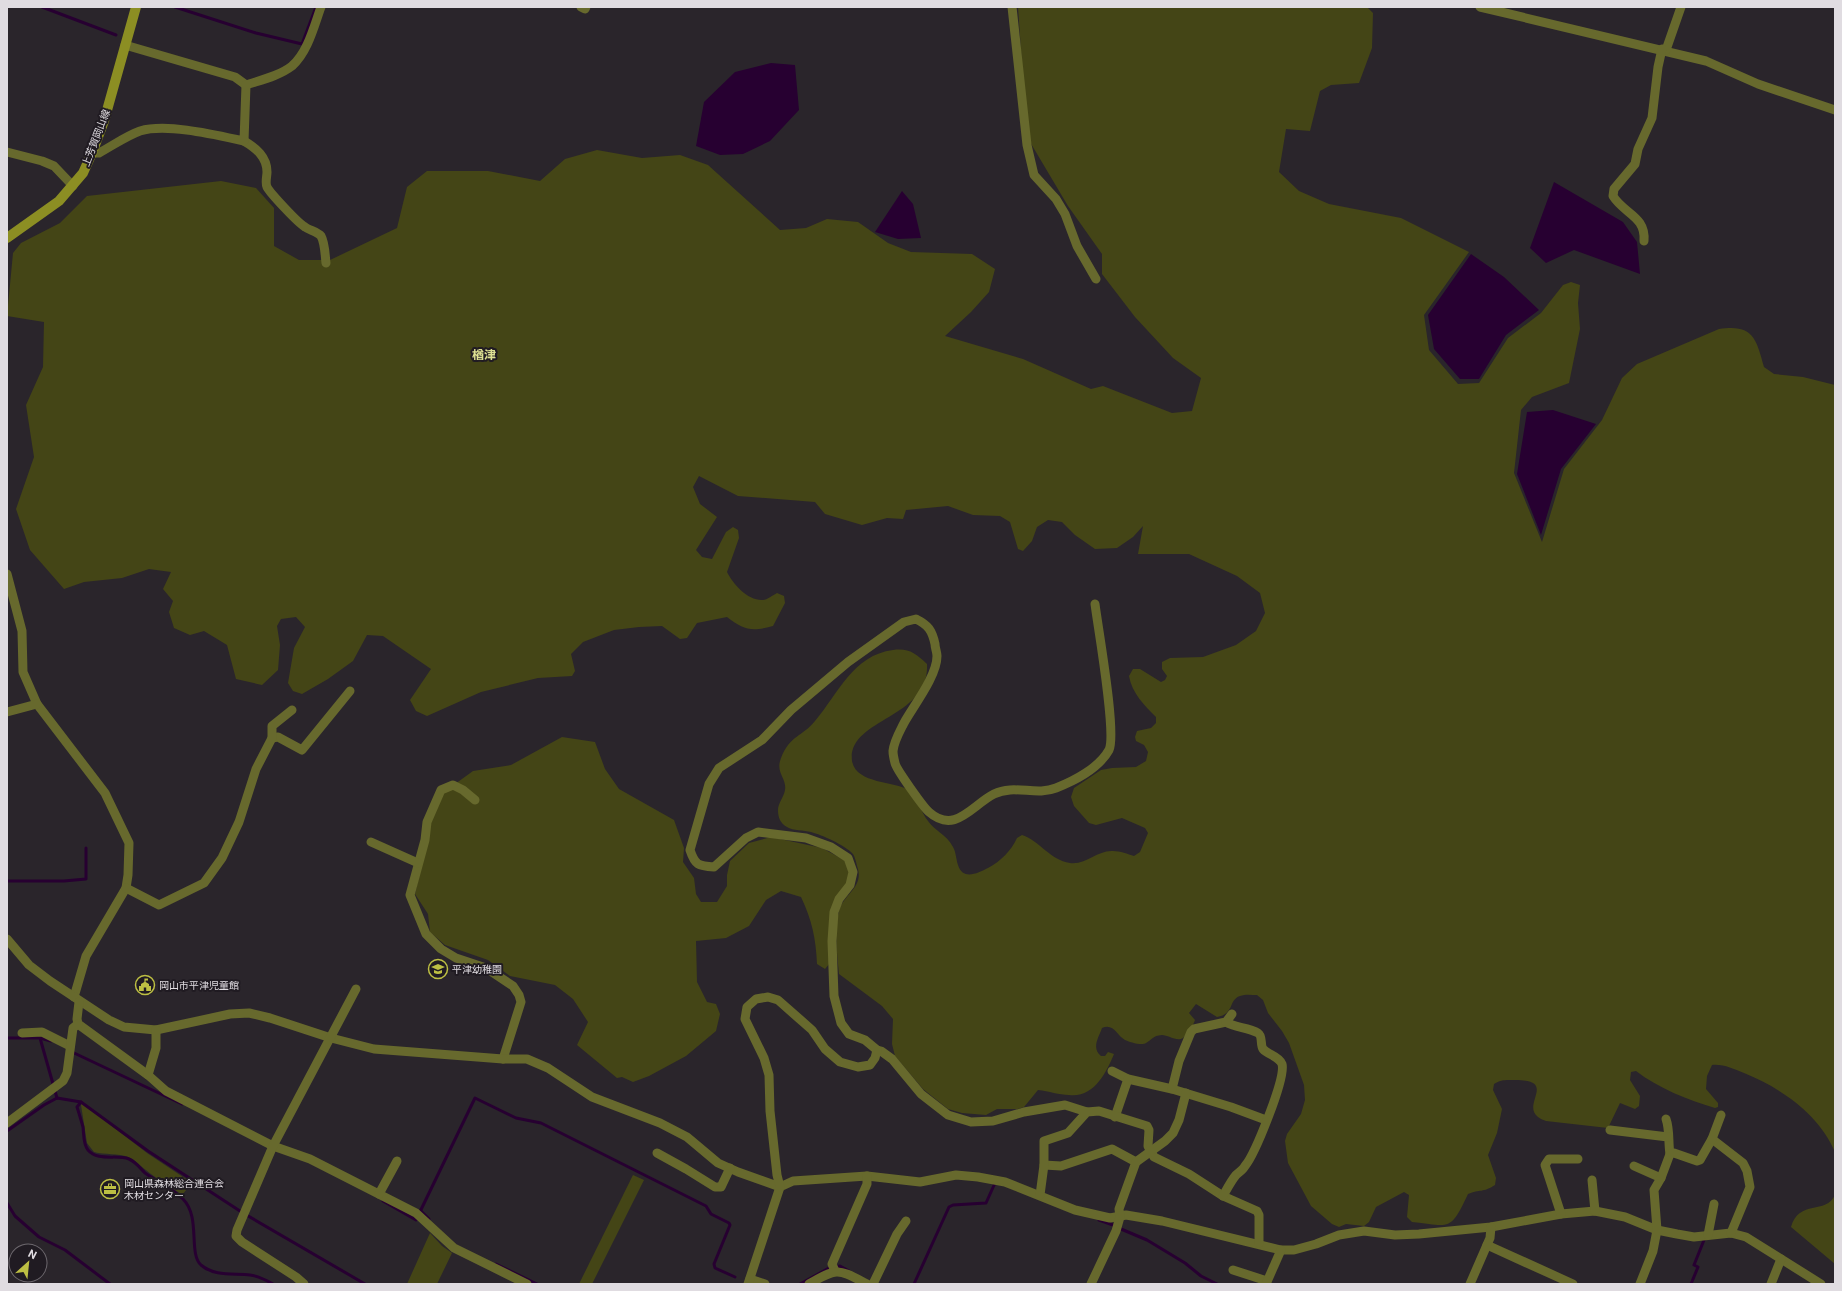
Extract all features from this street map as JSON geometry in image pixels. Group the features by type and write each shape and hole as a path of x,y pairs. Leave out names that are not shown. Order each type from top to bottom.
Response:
{"main road":[{"name":"上芳賀岡山線","path":"7,238 54,206 73,186 82,172 92,153 104,121 136,7"}],"street":[{"path":"246,85 281,73 293,65 306,46 321,7"},
{"path":"581,7 585,9 586,7"},
{"path":"1012,7 1027,145 1034,175 1056,199 1065,214 1077,246 1096,279"},
{"path":"1480,7 1706,61 1758,84 1835,110"},
{"path":"1644,241 1644,231 1637,220 1616,201 1613,196 1614,189 1635,164 1638,149 1652,118 1658,67 1681,7"},
{"path":"125,45 235,77 246,85"},
{"path":"244,141 246,85"},
{"path":"92,153 99,153 138,132 154,128 214,134 244,141 254,147 262,156 267,166 266,186 272,195 295,219 320,235 323,242 326,263"},
{"path":"7,152 42,161 54,166 73,186"},
{"path":"7,574 22,631 23,672 37,704 105,793 129,843 126,888 86,956 77,999 78,1024 148,1075 166,1091 272,1148 310,1159 379,1194 418,1216 454,1248 527,1284"},
{"path":"1095,604 1106,685 1110,748 1103,759 1080,776 1055,788 1044,791 1007,790 993,795 955,820 941,820 928,812 895,764 893,750 898,732 933,674 937,656 933,636 927,624 916,619 904,622 848,662 791,710 762,740 719,768 709,784 690,850 694,860 702,866 714,867 746,838 758,832 806,838 831,847 848,858 853,872 850,885 839,899 834,912 832,941 834,996 841,1023 849,1034 865,1040 877,1050 881,1051 892,1059 921,1094 948,1115 972,1122 992,1121 1024,1112 1065,1105 1087,1112 1099,1111 1147,1126 1149,1130 1148,1146 1154,1157 1189,1174 1223,1196 1257,1211 1259,1216 1259,1243"},
{"path":"272,738 278,737 302,750 350,691"},
{"path":"7,712 37,704"},
{"path":"126,888 159,905 204,883 222,858 239,822 256,769 272,738 272,726 292,710"},
{"path":"475,800 463,790 452,786 440,790 427,822 425,840 410,895 426,934 441,949 456,958 486,968 513,986 519,995 521,1002 503,1059"},
{"path":"371,842 418,863"},
{"path":"7,939 10,946 29,965 108,1020 124,1027 156,1030 230,1014 249,1013 270,1018 331,1038 374,1049 503,1059 527,1059 548,1068 592,1097 660,1123 687,1137 718,1163 780,1187 793,1181 867,1176 920,1182 956,1175 978,1177 1005,1182 1075,1210 1110,1218 1126,1215 1162,1221 1259,1243 1281,1250 1294,1250 1316,1244 1339,1234 1364,1231 1395,1235 1490,1227 1561,1214 1595,1211 1625,1217 1657,1230 1694,1237 1731,1233 1746,1237 1821,1284"},
{"path":"304,1284 296,1277 242,1242 236,1236 272,1148 356,989"},
{"path":"765,1284 749,1282 780,1187 770,1111 769,1075 764,1058 745,1019 747,1007 756,999 768,996 778,1000 812,1030 825,1049 840,1062 858,1067 870,1065 875,1058 877,1050"},
{"path":"1172,1089 1179,1061 1191,1032 1229,1018 1230,1025 1258,1033 1261,1047 1266,1052 1280,1060 1282,1066 1279,1084 1264,1127 1245,1167 1236,1175 1223,1196"},
{"path":"7,1123 63,1081 67,1073 73,1028 78,1024"},
{"path":"148,1075 156,1048 156,1030"},
{"path":"22,1033 42,1032 70,1049"},
{"path":"1112,1071 1128,1079 1186,1093 1266,1120"},
{"path":"1115,1116 1128,1079"},
{"path":"1091,1284 1116,1231 1120,1217 1119,1209 1136,1162 1173,1133 1179,1120 1186,1093"},
{"path":"1040,1195 1044,1165 1044,1141 1068,1133 1087,1112"},
{"path":"1670,1154 1674,1153 1697,1161 1700,1160 1712,1139 1721,1115"},
{"path":"1640,1284 1653,1251 1657,1230 1654,1190 1661,1178 1670,1154 1668,1137 1669,1127 1666,1119"},
{"path":"1610,1130 1668,1137"},
{"path":"1712,1139 1743,1163 1747,1171 1750,1187 1731,1233"},
{"path":"1044,1165 1061,1166 1112,1148 1136,1162"},
{"path":"657,1153 715,1187 721,1187 730,1168"},
{"path":"1561,1214 1545,1165 1548,1159 1578,1159"},
{"path":"379,1194 397,1161"},
{"path":"1634,1166 1661,1178"},
{"path":"809,1284 834,1268 867,1184 867,1176"},
{"path":"1592,1180 1595,1211"},
{"path":"1708,1235 1714,1204"},
{"path":"834,1268 872,1283 897,1234 906,1221"},
{"path":"1470,1284 1487,1246 1490,1227"},
{"path":"1487,1246 1573,1284"},
{"path":"1233,1270 1266,1282 1281,1250"},
{"path":"1771,1284 1781,1259"}],"shaded area":[{"path":"1018,7 1367,7 1373,13 1372,48 1359,83 1331,85 1320,91 1310,131 1286,129 1279,172 1299,191 1329,204 1401,218 1469,252 1424,315 1429,350 1458,384 1479,383 1508,338 1541,313 1563,285 1571,282 1580,285 1578,303 1580,329 1569,383 1532,397 1521,410 1514,473 1542,542 1564,469 1602,420 1622,378 1637,364 1719,329 1730,328 1746,331 1751,335 1758,348 1764,367 1774,374 1803,377 1835,385 1835,1152 1828,1138 1819,1126 1809,1114 1797,1104 1772,1086 1732,1068 1724,1066 1712,1065 1707,1076 1706,1089 1718,1103 1718,1107 1715,1108 1674,1093 1654,1083 1636,1071 1631,1072 1630,1080 1640,1096 1639,1106 1635,1109 1620,1103 1608,1128 1546,1121 1541,1119 1534,1112 1533,1106 1537,1088 1534,1084 1528,1081 1504,1080 1494,1084 1493,1090 1502,1109 1497,1133 1488,1155 1496,1178 1495,1185 1484,1190 1468,1194 1453,1221 1448,1224 1435,1225 1412,1222 1407,1217 1409,1195 1404,1192 1376,1207 1369,1222 1364,1226 1346,1224 1339,1227 1332,1224 1311,1206 1288,1163 1285,1141 1287,1134 1301,1114 1305,1100 1304,1085 1289,1043 1268,1013 1263,1000 1257,995 1244,995 1236,998 1226,1013 1217,1017 1196,1004 1189,1013 1195,1020 1190,1030 1181,1039 1159,1035 1144,1044 1139,1044 1125,1040 1110,1027 1102,1028 1096,1046 1098,1053 1101,1056 1105,1056 1108,1052 1114,1054 1098,1083 1085,1093 1078,1095 1065,1095 1038,1090 1024,1107 1018,1109 997,1109 986,1115 962,1113 948,1109 923,1089 895,1056 892,1044 893,1019 882,1006 839,974 836,942 837,919 845,899 853,890 858,879 859,873 856,861 853,854 839,844 816,833 789,828 781,822 778,815 778,807 785,790 785,786 779,768 781,758 792,740 815,721 848,677 867,659 879,653 893,650 912,652 927,664 924,682 916,696 903,708 862,735 854,747 852,761 860,774 876,781 902,787 912,793 928,821 953,847 958,865 963,873 975,873 993,865 1005,855 1017,838 1022,835 1034,841 1057,858 1070,863 1082,862 1107,851 1134,856 1140,852 1148,833 1145,828 1122,818 1096,825 1089,823 1074,806 1071,797 1074,788 1101,770 1136,767 1146,761 1148,752 1144,745 1136,741 1135,737 1137,731 1151,728 1156,723 1156,717 1136,693 1129,676 1133,669 1140,669 1161,682 1165,680 1167,676 1162,669 1162,662 1170,658 1203,657 1236,645 1256,631 1265,613 1260,593 1237,576 1189,554 1138,554 1143,526 1133,537 1117,548 1095,549 1075,535 1062,522 1048,520 1037,527 1032,541 1023,551 1018,549 1010,522 1000,516 973,515 948,506 906,510 903,519 887,518 862,525 825,514 815,502 738,496 699,476 693,487 700,504 717,517 696,550 702,557 712,559 726,532 733,527 738,530 739,538 727,572 733,582 752,598 757,600 765,600 777,593 784,596 785,603 773,626 759,629 748,629 738,625 727,617 697,623 687,638 680,639 662,626 614,630 583,642 571,654 575,671 572,676 538,678 481,692 427,716 416,711 410,700 431,669 383,636 367,635 353,661 328,679 302,694 293,691 288,683 294,648 305,627 296,617 281,619 277,626 280,645 278,670 262,685 236,679 227,645 204,631 190,635 174,628 169,612 173,601 163,589 171,572 149,569 122,578 84,582 64,589 30,550 16,509 34,457 26,405 43,367 44,322 7,316 13,253 21,243 60,223 87,196 221,181 256,188 274,208 274,246 299,260 330,260 397,228 407,187 427,171 488,171 540,181 565,159 597,150 642,158 680,155 708,165 780,230 806,228 827,219 858,222 888,243 911,252 972,254 995,269 989,292 971,312 945,336 1023,359 1091,389 1103,386 1172,413 1192,411 1201,378 1173,358 1135,317 1102,274 1102,254 1068,206 1027,137"},
{"path":"771,63 795,65 799,110 770,141 743,154 720,155 696,146 704,102 735,72"},
{"path":"1554,182 1623,222 1637,242 1640,274 1574,250 1546,263 1530,248"},
{"path":"902,191 913,204 921,238 898,239 875,232"},
{"path":"1471,254 1504,277 1539,310 1506,335 1479,379 1460,379 1434,349 1428,315"},
{"path":"1553,410 1596,424 1561,469 1541,535 1517,474 1527,412"},
{"path":"562,737 595,742 605,769 619,789 674,820 684,848 683,862 694,878 696,894 701,902 717,902 727,886 727,875 730,861 749,843 771,837 822,848 844,860 850,872 848,883 837,896 830,963 825,969 817,964 813,930 801,897 781,891 766,900 749,926 726,938 696,941 697,982 707,1002 716,1004 720,1014 716,1031 686,1056 649,1076 633,1082 622,1077 617,1078 577,1045 588,1022 573,999 555,985 510,976 488,960 445,945 430,932 428,914 415,894 431,822 444,792 473,771 511,765"},
{"path":"82,1103 147,1153 192,1183 182,1195 155,1177 131,1158 120,1155 94,1152 87,1143 81,1105"},
{"path":"633,1175 644,1180 592,1284 579,1284"},
{"path":"1835,1195 1835,1264 1791,1227 1795,1218 1800,1213 1819,1207 1831,1201"},
{"path":"430,1233 442,1246 452,1253 437,1284 407,1284"}],"waterway":[{"path":"42,7 116,35"},
{"path":"175,7 256,33 302,44 316,7"},
{"path":"7,881 64,881 86,879 86,848"},
{"path":"7,1038 40,1038 57,1098"},
{"path":"40,1038 51,1041"},
{"path":"72,1052 182,1104"},
{"path":"7,1131 44,1105 57,1098 81,1102 148,1151 243,1213 365,1284"},
{"path":"383,1201 416,1220 475,1098 516,1118 541,1123 706,1206 711,1214 729,1223 730,1225 714,1264 715,1268 735,1277"},
{"path":"81,1102 77,1107 83,1127 84,1142 86,1148 92,1154 102,1157 129,1159 136,1163 145,1173 183,1199 192,1215 195,1252 201,1265 206,1269 218,1273 244,1274 262,1278 273,1284"},
{"path":"914,1284 949,1207 953,1205 986,1203 996,1183"},
{"path":"7,1203 15,1216 39,1237 65,1250 110,1284"},
{"path":"421,1211 429,1219"},
{"path":"1099,1220 1113,1225"},
{"path":"1121,1229 1147,1240 1185,1263 1201,1276 1217,1284"},
{"path":"1691,1284 1698,1267 1694,1265 1704,1240"},
{"path":"496,1264 537,1284"},
{"path":"800,1284 829,1268 840,1266 849,1271"}],"place":[{"name":"平津幼稚園","path":"438,969"},
{"name":"岡山市平津児童館","path":"145,985"},
{"name":"岡山県森林総合連合会 木材センター","path":"110,1189"}],"district":[{"name":"楢津","path":"484,355"}]}
